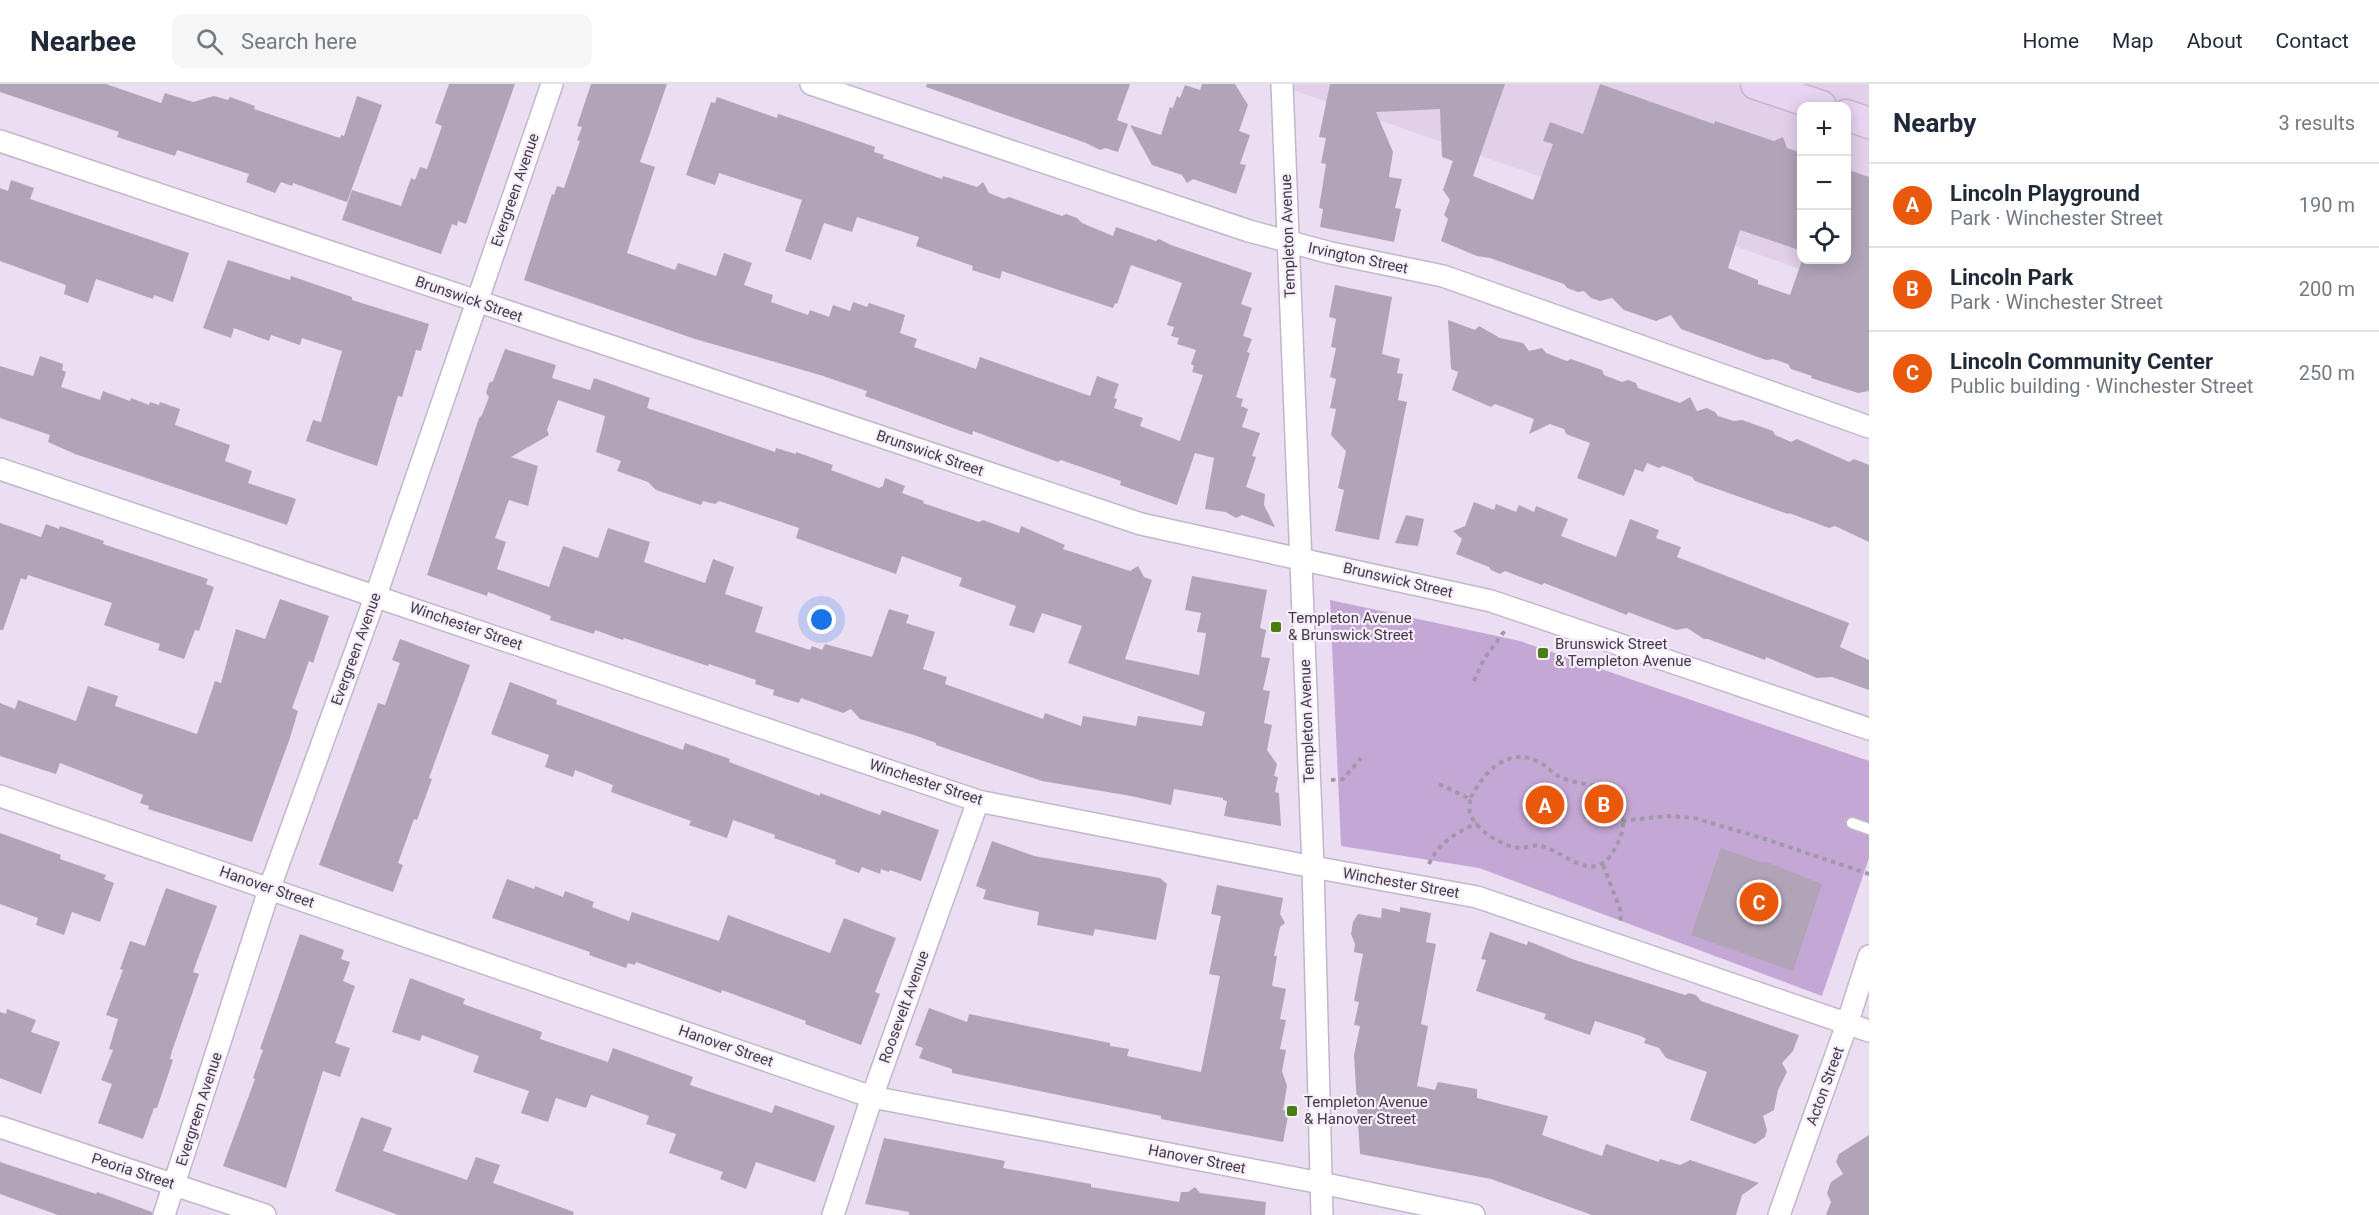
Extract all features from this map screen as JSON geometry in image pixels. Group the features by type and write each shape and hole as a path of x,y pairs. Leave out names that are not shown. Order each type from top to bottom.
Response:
{"main road":[{"path":"1756,84 1809,102"},
{"path":"1851,117 1869,123"}],"street":[{"name":"Evergreen Avenue","path":"164,1215 270,887 376,595 552,84"},
{"name":"Irvington Street","path":"811,84 1249,231 1331,253 1443,276 1869,427"},
{"name":"Templeton Avenue","path":"1282,84 1313,867 1322,1215"},
{"name":"Brunswick Street","path":"0,141 1141,524 1491,601 1869,729"},
{"name":"Winchester Street","path":"0,469 978,801 1478,897 1869,1031"},
{"name":"Hanover Street","path":"0,796 270,887 872,1097 1321,1183 1474,1215"},
{"name":"Roosevelt Avenue","path":"833,1215 872,1097 978,801"},
{"name":"Acton Street","path":"1779,1215 1869,956"},
{"name":"Peoria Street","path":"0,1126 265,1215"}],"lane":[{"path":"1851,823 1869,830"}],"path":[{"path":"1474,681 1484,659 1499,641 1518,610"},
{"path":"1523,757 1536,760 1566,780 1601,787 1609,793 1618,807 1623,828 1617,846 1603,865 1597,867 1586,865 1539,845 1521,848 1508,846 1487,835 1470,813 1470,799 1484,775 1496,764 1508,759 1523,757"},
{"path":"1343,779 1361,758"},
{"path":"1439,784 1470,799"},
{"path":"1622,821 1668,816 1694,818 1869,874"},
{"path":"1420,887 1432,856 1459,831 1477,823"},
{"path":"1603,865 1622,918 1616,946"}],"shaded area":[{"path":"1276,84 1869,84 1869,294 1564,185"},
{"path":"1330,600 1520,641 1869,761 1869,858 1822,996 1479,868 1341,846"}],"building":[{"path":"0,84 106,84 161,103 165,93 193,102 214,96 228,100 230,97 255,106 254,109 340,138 341,135 344,136 357,96 382,105 347,202 293,183 292,186 281,182 275,193 246,182 249,174 177,150 175,156 117,137 119,132 0,92"},
{"path":"449,84 515,84 466,224 458,221 457,226 452,224 441,254 342,220 352,190 401,206 411,178 415,180 420,167 427,169 442,126 435,123"},
{"path":"591,84 667,84 640,162 655,167 627,253 675,270 678,263 716,276 724,253 752,263 744,285 773,295 771,302 808,315 810,310 829,317 833,305 850,311 853,302 867,307 869,303 905,315 900,333 917,339 914,347 976,369 980,357 1090,396 1097,376 1119,384 1114,398 1117,399 1114,408 1143,418 1140,426 1180,441 1203,375 1192,372 1194,366 1191,364 1196,350 1177,344 1179,338 1171,336 1174,327 1167,325 1182,283 1131,265 1117,304 1115,303 1113,308 1002,271 1000,279 972,270 973,266 916,246 919,237 857,217 852,232 824,223 811,260 785,251 802,200 719,173 715,185 686,175 711,102 715,103 717,97 777,118 778,114 875,147 874,152 884,155 883,158 942,179 943,176 977,187 983,182 989,193 1004,199 1009,197 1062,216 1066,214 1113,236 1116,227 1156,241 1159,239 1252,273 1241,304 1252,308 1243,336 1252,339 1236,397 1243,399 1241,406 1248,409 1242,427 1260,433 1252,456 1256,457 1246,487 1265,494 1264,505 1275,527 1242,515 1236,518 1226,512 1205,509 1214,458 1195,453 1177,505 1120,485 1121,481 1061,460 1058,462 973,431 972,435 865,396 867,391 695,339 524,280 552,194 554,195 557,186 564,188 580,141 577,140 582,127 577,126"},
{"path":"927,84 1130,84 1117,120 1128,124 1118,152 1105,148 1100,150 1086,143 926,87"},
{"path":"1202,84 1235,84 1248,105 1239,131 1250,135 1240,164 1246,165 1236,194 1193,179 1187,183 1182,175 1152,165 1130,125 1161,135 1170,107 1173,108 1177,96 1180,98 1185,85 1200,90"},
{"path":"1330,84 1505,84 1473,176 1533,200 1553,144 1543,141 1550,122 1583,134 1600,84 1714,124 1715,121 1774,141 1783,137 1787,148 1797,151 1797,249 1740,230 1728,268 1758,280 1758,284 1790,295 1801,264 1851,264 1851,171 1869,177 1869,391 1858,393 1811,378 1812,376 1791,369 1788,364 1773,359 1766,360 1681,329 1671,315 1656,321 1624,310 1612,298 1600,301 1591,298 1584,291 1578,292 1567,288 1564,284 1490,258 1477,256 1441,241 1448,219 1444,215 1450,200 1443,190 1453,161 1442,157 1440,109 1376,112 1393,152 1389,177 1402,179 1395,208 1401,209 1394,242 1320,227 1323,209 1319,208 1326,164 1321,163 1326,138 1319,137"},
{"path":"11,180 34,188 30,199 189,253 173,302 154,295 153,299 96,279 88,303 64,294 66,285 0,261 0,188 8,191"},
{"path":"228,260 290,280 291,276 352,297 352,300 429,324 421,351 416,350 402,397 398,396 377,466 306,441 313,420 321,422 342,351 302,338 300,345 271,335 269,341 234,328 231,338 203,328"},
{"path":"1335,285 1392,297 1382,354 1400,359 1397,373 1403,374 1398,400 1407,402 1379,540 1335,531 1344,490 1338,488 1346,451 1331,435 1336,409 1330,408 1336,379 1330,377 1336,348 1331,347 1336,319 1329,317"},
{"path":"1448,320 1475,330 1479,326 1500,338 1523,343 1529,351 1542,348 1546,353 1602,370 1604,375 1622,382 1628,380 1636,383 1638,388 1680,403 1690,397 1697,411 1707,408 1718,416 1734,421 1742,420 1773,431 1775,435 1791,442 1797,439 1849,462 1854,459 1869,465 1869,542 1835,526 1829,528 1788,514 1695,481 1692,477 1663,466 1659,468 1647,463 1643,472 1635,469 1624,496 1577,478 1590,443 1566,434 1564,429 1550,424 1529,434 1534,419 1495,404 1491,407 1452,390 1458,372 1451,369"},
{"path":"505,349 556,365 552,378 590,390 594,378 650,398 647,408 775,452 776,448 796,454 796,452 833,465 831,470 879,488 883,486 885,478 905,486 902,493 924,501 923,503 1019,533 1021,526 1065,545 1063,549 1130,571 1138,566 1144,577 1152,580 1125,659 1199,675 1206,633 1197,632 1201,613 1185,610 1192,576 1267,590 1260,628 1266,630 1261,657 1270,658 1263,690 1270,691 1264,723 1272,725 1267,750 1277,764 1274,776 1278,777 1275,792 1279,793 1281,826 1224,816 1227,801 1223,798 1174,789 1171,805 1042,781 936,745 936,743 914,735 860,719 851,709 843,713 801,698 799,703 773,695 774,690 755,684 756,680 624,638 623,640 595,630 594,634 550,620 551,616 488,592 487,596 427,575 479,418 489,397 486,393 489,383 493,381","holes":["558,400 605,416 596,452 621,461 617,471 648,482 656,490 701,505 703,501 715,504 719,501 799,528 796,538 896,574 902,556 962,578 959,586 1016,606 1009,625 1034,633 1042,613 1082,626 1068,663 1205,712 1202,726 1138,716 1136,726 1083,716 1081,726 1045,713 1043,719 945,684 947,677 923,669 935,632 906,623 909,615 889,609 872,657 825,644 822,650 812,646 810,650 755,632 763,607 725,594 734,567 713,559 705,583 644,562 650,542 608,528 598,558 563,546 549,587 497,569 506,542 495,538 509,500 528,506 538,466 511,457 549,435 547,430"]},
{"path":"40,356 63,364 62,370 66,372 61,387 100,400 103,391 130,401 131,398 149,405 150,402 159,405 160,402 180,409 175,425 230,445 225,461 252,471 248,483 296,499 287,525 75,454 48,442 50,435 0,418 0,366 33,376"},
{"path":"1474,502 1494,510 1496,504 1516,512 1519,505 1534,512 1536,506 1568,519 1561,536 1616,557 1630,519 1659,530 1656,538 1681,547 1677,557 1849,623 1840,647 1869,660 1869,690 1832,677 1817,678 1766,657 1765,660 1704,639 1687,628 1676,630 1628,612 1627,615 1544,583 1542,585 1505,571 1500,574 1489,567 1456,554 1462,539 1453,531 1465,526"},
{"path":"1406,515 1424,519 1418,546 1395,543"},
{"path":"0,523 41,537 46,524 59,529 60,526 104,541 103,544 208,579 206,584 214,587 199,631 195,630 184,659 158,650 160,644 104,625 112,603 28,575 26,580 21,578 3,630 0,630"},
{"path":"280,599 329,616 313,663 309,661 292,708 298,711 290,738 252,842 148,809 149,806 140,803 143,795 60,763 56,774 0,756 0,703 15,709 18,700 76,721 88,686 118,696 115,706 197,734 215,681 221,683 236,629 265,639"},
{"path":"400,639 470,665 429,778 432,779 398,863 403,865 393,892 319,865 378,703 385,705 400,663 392,660"},
{"path":"510,682 557,700 556,704 683,750 685,743 820,796 820,793 880,815 882,810 939,830 921,881 890,870 889,872 881,869 880,874 862,867 859,873 835,864 836,860 774,838 775,835 733,820 727,838 689,825 691,821 611,792 613,785 575,770 573,777 545,767 549,755 491,734"},
{"path":"0,833 61,855 60,859 106,875 104,879 114,883 100,922 72,912 64,935 36,925 38,918 0,904"},
{"path":"992,841 1034,856 1160,878 1167,884 1156,940 1095,929 1093,936 1037,925 1039,912 983,899 986,890 976,886"},
{"path":"1721,848 1763,863 1764,861 1822,884 1793,971 1691,935"},
{"path":"507,879 534,889 535,886 563,897 565,891 594,902 592,907 629,921 632,912 719,941 728,915 830,953 844,918 896,938 875,992 880,994 861,1045 805,1024 806,1021 722,990 721,993 636,962 635,965 628,963 626,968 589,955 590,952 492,918"},
{"path":"1217,885 1283,898 1280,914 1285,923 1280,927 1274,956 1277,956 1272,986 1286,989 1280,1019 1286,1020 1280,1049 1286,1050 1282,1071 1287,1086 1283,1110 1289,1111 1283,1142 1161,1119 1161,1116 952,1073 952,1069 919,1058 923,1048 915,1045 929,1008 967,1022 969,1014 1110,1043 1110,1046 1129,1049 1127,1056 1201,1072 1220,976 1209,974 1221,916 1211,914"},
{"path":"166,888 217,906 193,972 199,974 172,1051 170,1059 173,1060 157,1108 154,1108 143,1139 98,1123 112,1084 101,1080 113,1050 109,1049 118,1019 106,1015 123,970 120,969 130,941 145,946"},
{"path":"1400,907 1431,913 1426,942 1436,944 1421,1024 1428,1026 1417,1086 1435,1090 1438,1082 1477,1089 1477,1098 1548,1116 1542,1135 1602,1156 1606,1144 1659,1162 1660,1159 1680,1165 1690,1160 1759,1183 1742,1195 1736,1215 1592,1215 1491,1179 1360,1154 1354,1055 1360,1026 1354,1025 1359,1002 1354,1001 1363,954 1354,952 1355,944 1351,934 1353,922 1358,914 1381,918 1382,908 1400,912"},
{"path":"1490,932 1527,945 1528,941 1575,960 1685,995 1689,993 1696,995 1701,1001 1799,1035 1793,1051 1782,1063 1787,1072 1778,1090 1774,1110 1763,1116 1767,1130 1765,1137 1755,1144 1690,1120 1707,1072 1666,1058 1659,1048 1644,1043 1646,1039 1641,1036 1595,1021 1590,1035 1544,1019 1546,1014 1476,991 1486,960 1481,959"},
{"path":"300,934 344,950 341,959 350,962 343,981 355,986 335,1043 350,1048 340,1077 323,1071 286,1188 223,1166 255,1079 253,1078 263,1050 260,1049"},
{"path":"410,978 465,999 463,1004 542,1032 540,1039 608,1062 613,1048 693,1077 690,1085 772,1113 775,1105 835,1126 815,1182 756,1162 746,1189 720,1179 723,1172 669,1153 676,1134 646,1124 649,1116 591,1095 586,1108 556,1098 548,1122 521,1113 529,1091 473,1072 479,1056 422,1035 420,1041 392,1032"},
{"path":"7,1009 36,1020 31,1032 60,1042 41,1094 0,1078 0,1012 6,1014"},
{"path":"361,1117 392,1128 383,1151 467,1180 476,1157 500,1165 493,1183 574,1212 573,1215 398,1215 335,1191"},
{"path":"1869,1135 1869,1215 1826,1215 1831,1202 1827,1193 1831,1182 1843,1174 1836,1162 1839,1154"},
{"path":"884,1138 1005,1161 1003,1168 1091,1184 1091,1187 1179,1202 1181,1192 1188,1192 1195,1187 1200,1193 1266,1202 1265,1215 909,1215 909,1212 865,1204"},
{"path":"0,1162 96,1194 97,1192 152,1212 152,1215 58,1215 0,1194"}],"place":[{"name":"Templeton Avenue & Brunswick Street","path":"1276,627"},
{"name":"Brunswick Street & Templeton Avenue","path":"1543,653"},
{"name":"Lincoln Park","path":"1604,804"},
{"name":"Lincoln Playground","path":"1545,805"},
{"name":"Lincoln Community Center","path":"1759,902"},
{"name":"Templeton Avenue & Hanover Street","path":"1292,1111"}]}
